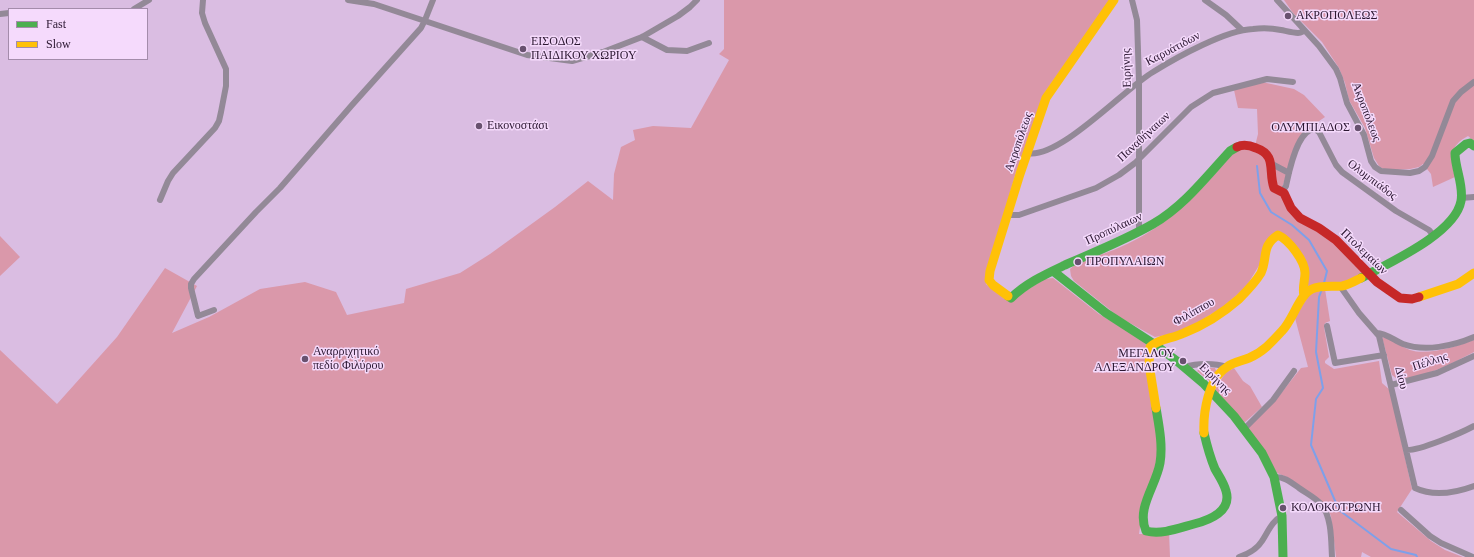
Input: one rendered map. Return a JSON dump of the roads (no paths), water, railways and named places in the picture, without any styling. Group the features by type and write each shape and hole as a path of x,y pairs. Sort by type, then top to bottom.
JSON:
{"street":[{"path":"136,8 149,0"},
{"path":"160,200 173,173 217,125 220,117 226,86 226,69 204,23 202,13 203,0"},
{"path":"348,0 374,4 527,54 572,62 603,52 642,36 678,16 690,7 696,0"},
{"path":"214,310 198,316 191,288 191,284 194,279 280,188 420,28 433,0"},
{"name":"Ακροπόλεως","path":"1011,298 989,279 1018,178 1048,96 1114,0"},
{"name":"Ειρήνης","path":"1133,0 1137,20 1139,81 1140,232"},
{"path":"1205,0 1226,15 1242,30"},
{"name":"Ακροπόλεως","path":"1277,0 1324,52 1338,73 1347,103 1363,132 1371,159 1375,167 1380,171 1386,173 1413,172 1421,170 1426,166 1453,101 1461,92 1474,82"},
{"name":"Καρυάτιδων","path":"1028,153 1034,154 1042,152 1058,144 1091,121 1139,81 1175,59 1213,41 1242,30 1269,29 1298,33 1304,31"},
{"path":"642,36 667,50 687,51 709,43"},
{"name":"Παναθήναιων","path":"1008,215 1017,215 1096,188 1129,168 1140,159 1191,107 1210,94 1220,90 1267,79 1293,82"},
{"name":"Ολυμπιάδος","path":"1282,192 1302,137 1309,130 1317,130 1336,165 1342,172 1396,211 1428,229 1434,236"},
{"path":"1154,344 1150,347 1149,354 1152,388 1161,437 1161,458 1157,474 1146,500 1143,521 1145,529 1149,532 1192,525 1213,517 1226,504 1226,490 1211,459 1202,426 1204,410 1210,390 1216,378 1226,367 1253,356 1269,345 1289,323 1304,296 1309,291 1316,287 1340,286 1350,283 1422,245 1434,236 1456,215 1460,207 1460,183 1455,158 1456,152 1466,144 1470,143 1474,146"},
{"name":"Προπύλαιων","path":"1011,298 1024,287 1053,271 1140,232 1158,221 1174,210 1216,168 1230,151 1237,146 1242,145 1263,150 1272,164"},
{"path":"1272,164 1289,173"},
{"name":"Πτολεμαίων","path":"1272,164 1272,184 1276,190 1285,195 1292,209 1300,218 1319,228 1336,240 1393,294 1408,299 1420,298 1458,284 1474,273"},
{"path":"1461,198 1474,197"},
{"name":"Φιλίππου","path":"1154,344 1190,331 1219,313 1244,294 1261,271 1269,242 1278,235 1284,239 1304,266 1304,296"},
{"name":"Ειρήνης","path":"1053,271 1112,317 1154,344 1185,368 1210,390 1244,428 1265,458 1274,477 1282,516 1282,557"},
{"name":"Δίου","path":"1340,286 1359,313 1377,333 1384,355 1415,488 1438,493 1460,491 1474,486"},
{"path":"1327,326 1335,363 1384,355"},
{"path":"1377,333 1384,334 1406,345 1419,348 1449,345 1463,342 1474,337"},
{"name":"Πέλλης","path":"1391,385 1437,373 1474,356"},
{"path":"1185,368 1198,364 1226,367"},
{"path":"1244,428 1273,400 1294,371"},
{"path":"1406,450 1411,450 1430,444 1474,426"},
{"path":"1274,477 1286,479 1316,500 1322,506 1327,514 1330,527 1332,557"},
{"path":"1401,510 1440,543 1473,557"},
{"path":"1239,557 1257,547 1272,524 1282,516"}],"waterway":[{"path":"1257,166 1260,193 1271,212 1292,225 1309,240 1327,271 1324,283"},
{"path":"1322,289 1319,297 1316,352 1323,388 1316,399 1311,445 1339,510 1391,549 1416,555 1417,557"}],"place":[{"name":"ΑΚΡΟΠΟΛΕΩΣ","path":"1288,16"},
{"name":"ΕΙΣΟΔΟΣ ΠΑΙΔΙΚΟΥ ΧΩΡΙΟΥ","path":"523,49"},
{"name":"Εικονοστάσι","path":"479,126"},
{"name":"ΟΛΥΜΠΙΑΔΟΣ","path":"1358,128"},
{"name":"ΠΡΟΠΥΛΑΙΩΝ","path":"1078,262"},
{"name":"Αναρριχητικό πεδίο Φιλύρου","path":"305,359"},
{"name":"ΜΕΓΑΛΟΥ ΑΛΕΞΑΝΔΡΟΥ","path":"1183,361"},
{"name":"ΚΟΛΟΚΟΤΡΩΝΗ","path":"1283,508"}]}
